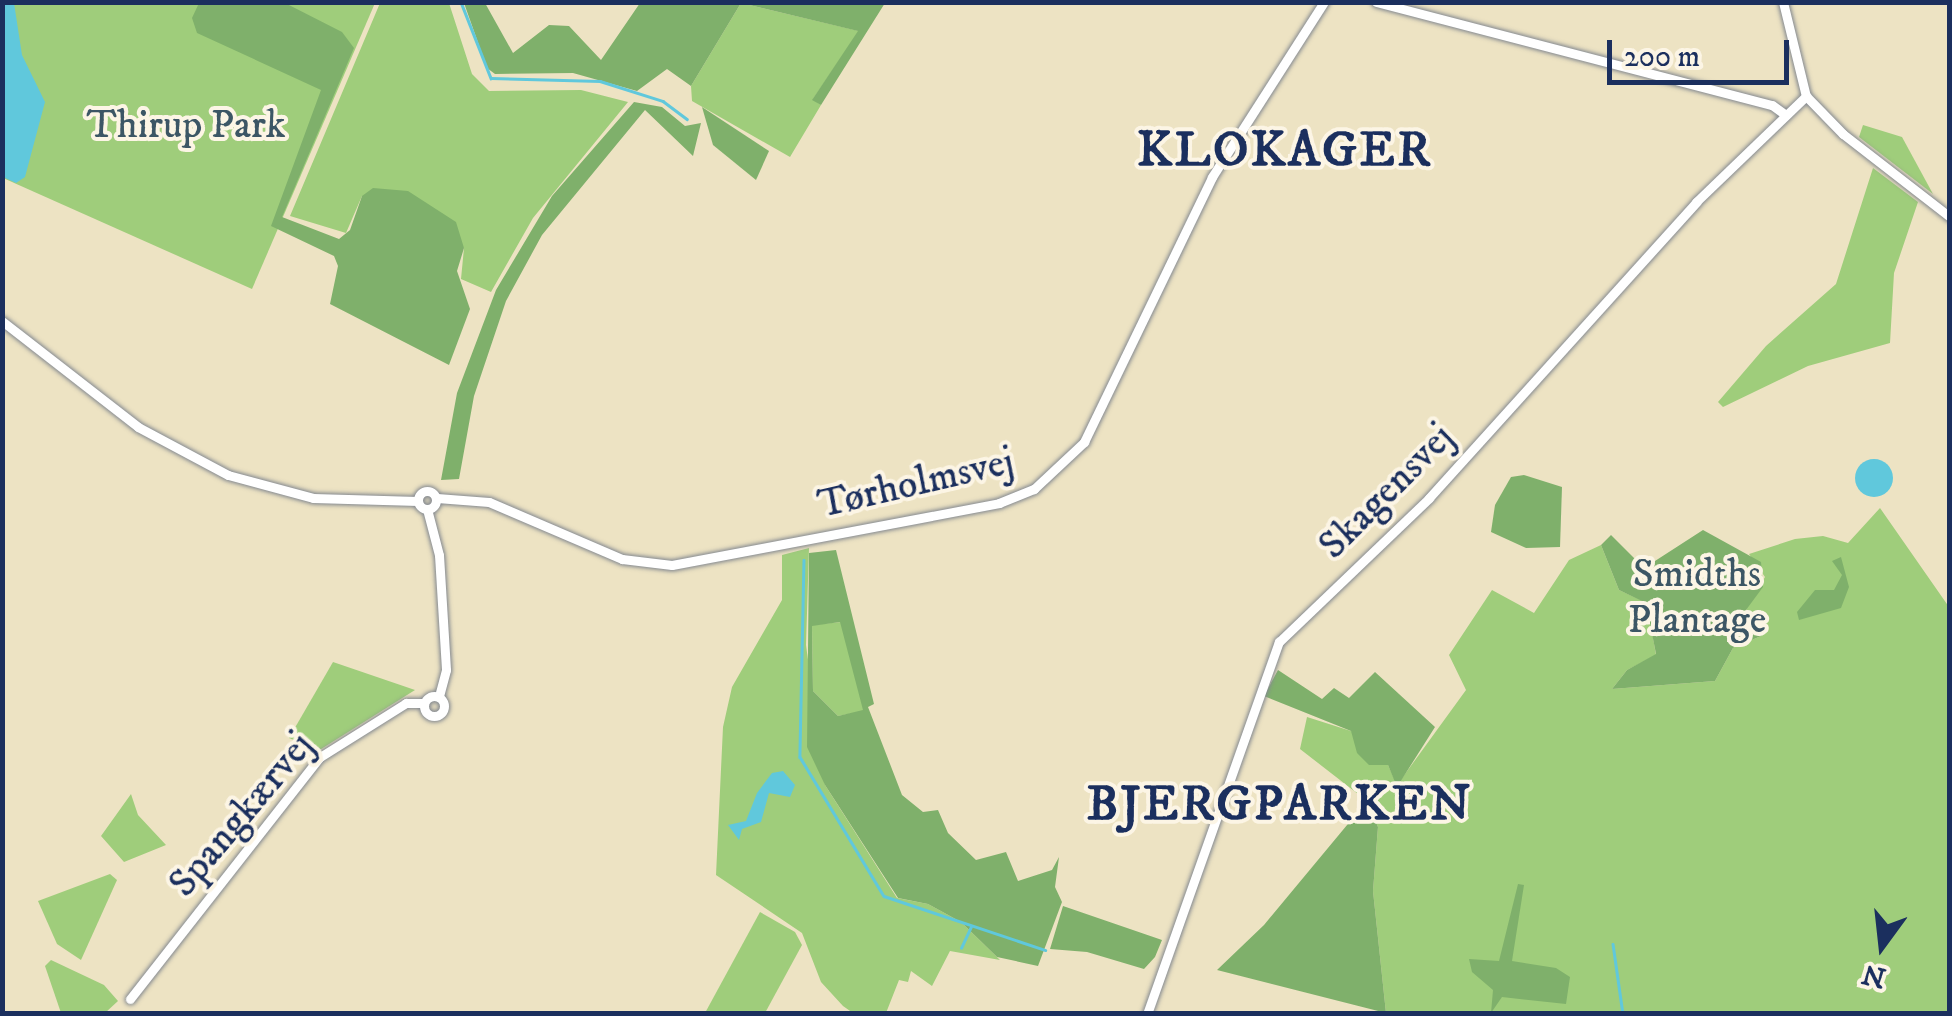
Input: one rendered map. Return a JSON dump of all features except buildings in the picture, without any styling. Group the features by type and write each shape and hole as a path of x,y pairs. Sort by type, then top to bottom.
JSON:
{"street":[{"name":"Tørholmsvej","path":"418,501 427,490 436,498 489,502 604,552 672,564 999,503 1034,489 1084,442 1212,177 1324,2"},
{"path":"1376,2 1772,104 1786,115"},
{"path":"1783,2 1806,96 1843,134 1950,217"},
{"name":"Skagensvej","path":"1147,1014 1279,642 1430,498 1662,239 1806,96"},
{"path":"2,321 138,428 228,476 313,498 418,501 428,509 439,555 446,670 439,696 445,707 440,714 428,714 424,703 439,696"},
{"path":"428,509 436,498"},
{"name":"Spangkærvej","path":"130,1000 320,757 406,703 424,703"}],"green space":[{"path":"885,2 821,105 812,100 858,31 741,3"},
{"name":"Thirup Park","path":"3,3 375,3 252,289 3,178"},
{"path":"199,3 285,3 342,32 354,48 282,217 339,239 350,230 362,196 373,188 408,191 456,222 464,248 457,271 470,309 449,365 330,304 338,266 334,256 271,226 321,90 197,33 192,18"},
{"path":"380,3 449,3 472,74 489,91 581,90 628,102 533,218 491,292 461,279 464,248 362,196 346,233 290,216"},
{"path":"464,3 485,3 513,53 549,25 569,26 601,60 640,3 741,3 691,86 667,69 637,91 573,73 495,74 487,68"},
{"path":"741,3 859,31 813,99 821,105 790,157 692,101 691,86"},
{"path":"634,102 662,107 685,126 701,123 693,156 645,110 542,235 506,301 474,396 459,479 441,480 457,393 496,290 552,196"},
{"path":"702,107 769,151 756,180 713,145"},
{"path":"1863,125 1902,137 1933,194 1859,137"},
{"path":"1873,168 1918,202 1894,273 1890,343 1808,366 1723,407 1718,402 1766,346 1836,284"},
{"path":"1524,475 1562,487 1560,547 1526,548 1491,532 1495,505 1511,477"},
{"path":"1880,508 1949,607 1949,1013 1386,1013 1373,891 1378,827 1367,801 1300,749 1307,717 1351,731 1388,765 1397,785 1466,690 1449,655 1492,590 1534,613 1569,560 1601,545 1619,590 1647,603 1656,655 1627,670 1612,689 1715,681 1733,648 1761,636 1746,609 1765,577 1749,554 1795,539 1823,536 1848,543"},
{"name":"Smidths Plantage","path":"1703,530 1761,562 1763,587 1746,610 1761,636 1733,648 1715,681 1612,689 1627,670 1656,654 1646,603 1619,590 1601,545 1611,535 1638,562 1655,561"},
{"path":"809,548 806,645 825,785 897,898 928,904 961,922 1000,960 950,951 932,986 911,971 908,982 899,980 886,1013 853,1013 843,1006 821,982 802,933 716,875 723,727 732,687 782,600 782,555"},
{"path":"836,550 874,704 868,707 902,795 923,812 938,810 948,833 976,860 1006,852 1018,881 1052,870 1059,857 1055,887 1062,902 1038,966 997,957 961,922 928,904 898,898 825,785 807,747 809,553","holes":["840,622 863,710 838,716 813,691 812,626"]},
{"name":"Smidths Plantage","path":"1841,557 1849,587 1841,608 1799,620 1797,612 1815,590 1834,590 1842,575 1832,561"},
{"path":"841,622 864,711 838,716 813,691 812,625"},
{"path":"333,662 415,690 318,751 289,738"},
{"path":"1278,670 1322,699 1334,688 1349,698 1375,672 1435,727 1397,787 1388,765 1369,765 1357,753 1351,731 1264,696"},
{"path":"131,794 138,815 166,845 124,862 101,836"},
{"path":"1367,801 1378,827 1373,891 1386,1013 1217,970 1264,925"},
{"path":"110,874 117,880 81,960 57,944 38,901"},
{"path":"1518,884 1524,885 1512,961 1556,968 1570,977 1566,1004 1502,997 1491,1013 1493,990 1472,972 1469,959 1499,961"},
{"path":"1063,906 1162,940 1155,957 1144,969 1087,952 1050,949"},
{"path":"760,912 795,932 802,945 765,1013 705,1013"},
{"path":"51,960 104,985 118,1001 105,1013 61,1013 45,966"}],"water":[{"path":"3,2 14,3 22,55 45,102 25,177 16,183 3,177"},
{"path":"1874,459 1887,465 1893,478 1887,491 1874,497 1861,491 1855,478 1861,465"},
{"path":"783,771 795,785 790,797 769,793 761,822 742,829 739,840 728,825 746,821 757,793 772,773"}],"waterway":[{"path":"461,2 491,78 600,81 663,101 687,119"},
{"path":"804,560 800,757 884,896 1045,950"},
{"path":"961,948 971,927"},
{"path":"1613,944 1623,1014"}],"district":[{"name":"KLOKAGER","path":"1285,151"},
{"name":"BJERGPARKEN","path":"1280,805"}]}
